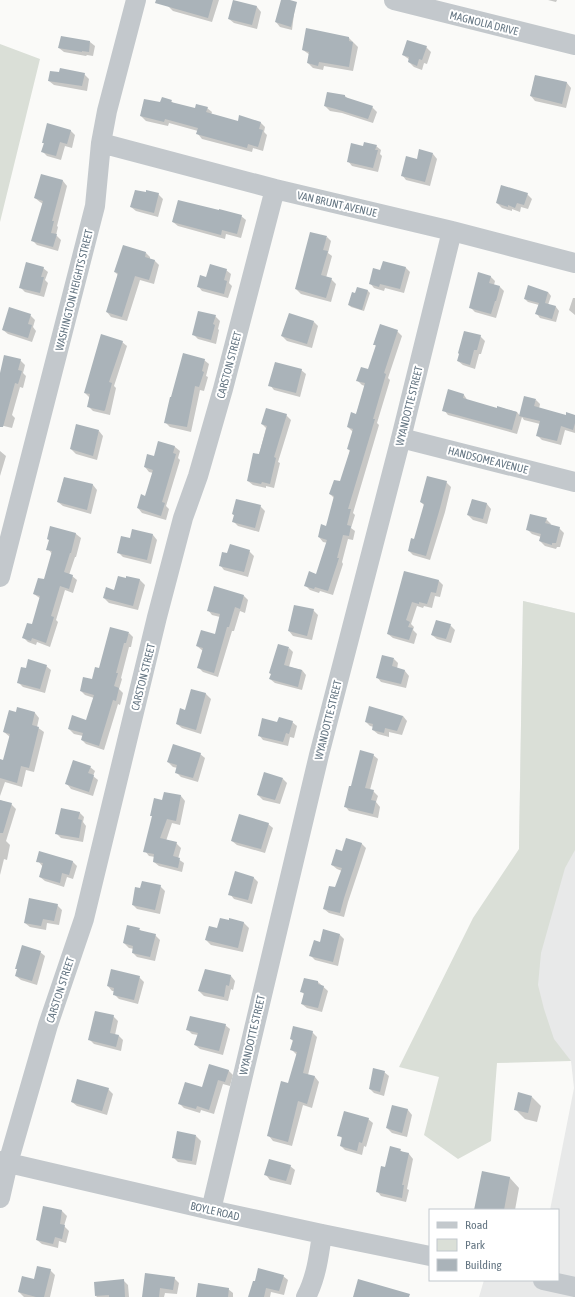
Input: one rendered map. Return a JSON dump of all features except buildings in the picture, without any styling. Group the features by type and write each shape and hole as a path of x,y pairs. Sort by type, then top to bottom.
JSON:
{"street":[{"name":"WASHINGTON HEIGHTS STREET","path":"0,578 95,206 101,143 107,111 136,0"},
{"name":"MAGNOLIA DRIVE","path":"394,0 575,45"},
{"name":"VAN BRUNT AVENUE","path":"101,143 275,189 575,263"},
{"name":"CARSTON STREET","path":"0,1198 4,1162 84,919 157,617 183,518 198,476 223,389 275,189"},
{"name":"WYANDOTTE STREET","path":"211,1210 319,755 401,438 452,232"},
{"name":"HANDSOME AVENUE","path":"401,438 575,482"},
{"name":"BOYLE ROAD","path":"4,1162 211,1210 429,1256"},
{"path":"306,1297 316,1268 322,1234"},
{"path":"548,1281 575,1287"}],"shaded area":[{"path":"523,601 575,613 575,1297 479,1297 484,1281 559,1281 559,1209 550,1209 574,1088 571,1061 483,1041 519,849"}],"green space":[{"path":"0,44 40,59 0,222"},
{"path":"523,601 575,613 575,850 565,868 541,953 538,985 554,1039 571,1061 497,1063 491,1141 458,1159 424,1135 439,1077 399,1067 473,918 519,849"}]}
